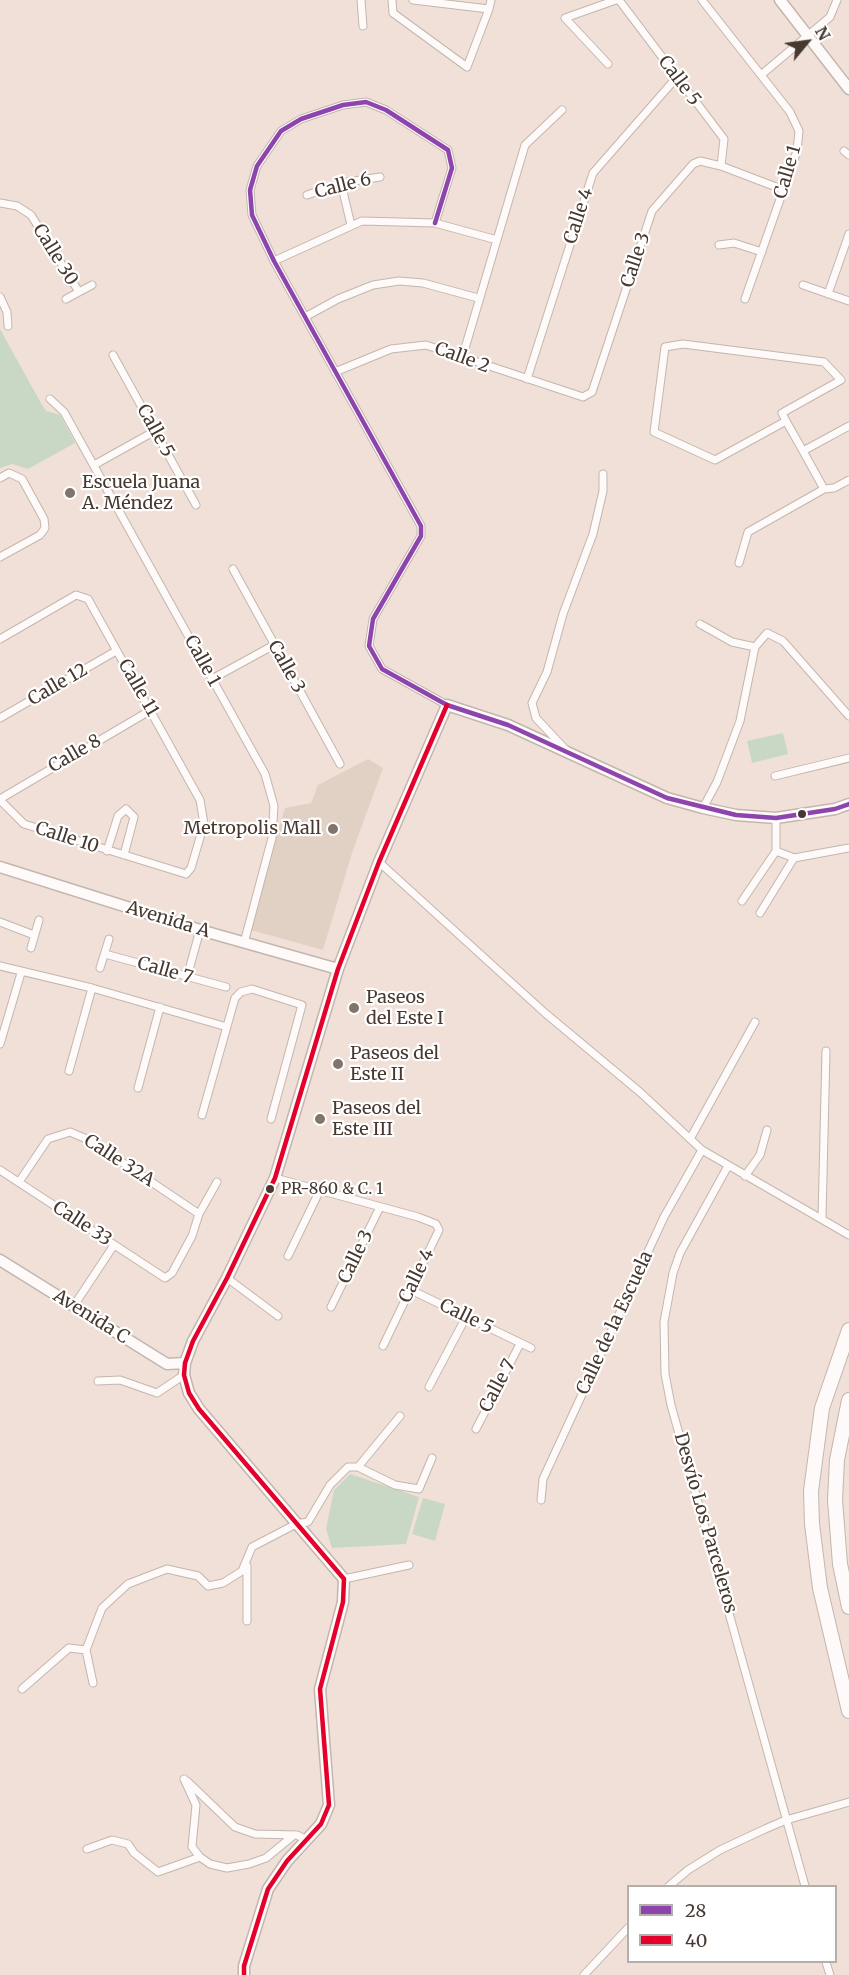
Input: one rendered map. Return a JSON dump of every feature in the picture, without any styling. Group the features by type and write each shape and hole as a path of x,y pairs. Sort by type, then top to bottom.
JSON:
{"highway":[{"path":"849,1330 822,1408 811,1491 812,1524 820,1588 849,1711"},
{"path":"849,1400 837,1460 836,1481 836,1526 840,1564 849,1607"}],"street":[{"path":"361,0 363,26"},
{"path":"392,0 393,13 467,67 491,0"},
{"path":"413,0 489,9"},
{"path":"608,64 565,18 618,0"},
{"name":"Calle 5","path":"618,0 724,138 720,166"},
{"name":"Calle 1","path":"702,0 790,112 799,130 797,151 745,300"},
{"path":"780,0 849,89"},
{"path":"761,75 830,17 837,0"},
{"name":"Calle 4","path":"527,380 593,173 677,77"},
{"path":"435,223 452,168 447,150 386,110 366,102 343,105 301,119 281,131 257,166 250,190 252,215 274,261 421,526 421,536 373,619 369,646 382,669 447,705 508,725 667,798 736,815 776,818 835,809 849,804"},
{"path":"463,355 525,145 562,110"},
{"name":"Calle 3","path":"589,394 592,392 652,211 693,165 700,161 720,166"},
{"path":"720,166 784,190"},
{"name":"Calle 6","path":"307,195 341,183 380,177"},
{"path":"341,183 351,225"},
{"name":"Calle 30","path":"0,203 17,206 31,215 79,292"},
{"path":"274,261 351,225 375,220 435,223 497,240"},
{"path":"828,294 849,234"},
{"path":"719,245 734,243 762,252"},
{"path":"304,317 338,299 373,285 399,281 423,283 478,298"},
{"path":"66,299 92,285"},
{"path":"803,285 849,301"},
{"path":"0,297 7,312 8,326"},
{"path":"786,421 715,460 654,432 665,347 683,344 824,362 841,381 782,413 824,489"},
{"name":"Calle 2","path":"335,372 391,349 426,345 463,355 487,367 527,380 583,396 589,394"},
{"name":"Calle 5","path":"113,356 196,506"},
{"name":"Calle 1","path":"50,399 64,412 265,774 274,806 273,838 244,943"},
{"path":"803,451 849,426"},
{"path":"94,465 155,431"},
{"path":"0,478 9,472 21,479 44,519 45,528 40,534 0,557"},
{"path":"567,752 536,718 532,703 547,672 563,614 592,534 603,491 603,474"},
{"path":"739,563 748,532 824,489 834,488 849,480"},
{"name":"Calle 3","path":"233,569 340,764"},
{"name":"Calle 11","path":"0,639 76,595 88,599 200,800 204,824 188,871"},
{"path":"700,624 732,642 756,647"},
{"path":"703,808 717,782 740,721 756,647 767,633 783,641 849,716"},
{"path":"212,679 274,645"},
{"name":"Calle 12","path":"0,718 116,651"},
{"path":"244,1975 244,1966 268,1889 287,1861 321,1824 329,1805 320,1689 343,1602 344,1579 199,1409 189,1393 184,1375 185,1363 193,1341 227,1278 275,1178 338,969 379,862 447,705"},
{"name":"Calle 8","path":"0,800 151,710"},
{"path":"775,776 849,758"},
{"name":"Calle 10","path":"0,800 24,824 186,874 188,871"},
{"name":"Calle 10","path":"107,850 120,812 126,809 134,817 124,855"},
{"path":"742,901 776,851 776,818"},
{"path":"776,851 794,858 849,848"},
{"path":"760,913 794,858"},
{"path":"379,862 545,1013 641,1093 702,1150 849,1235"},
{"name":"Avenida A","path":"0,867 200,930 338,969"},
{"path":"31,948 39,920"},
{"path":"0,922 34,935"},
{"path":"187,977 200,930"},
{"path":"100,968 109,939"},
{"name":"Calle 7","path":"105,954 226,987"},
{"path":"0,966 21,973 92,988 227,1027"},
{"path":"0,1044 21,973"},
{"path":"69,1071 92,988"},
{"path":"202,1115 235,998 241,992 252,989 302,1005 271,1119"},
{"path":"138,1088 160,1007"},
{"path":"690,1138 755,1022"},
{"path":"822,1218 826,1051"},
{"path":"745,1176 760,1155 767,1130"},
{"name":"Calle 32A","path":"19,1182 48,1140 70,1132 89,1140 199,1214"},
{"name":"Calle de la Escuela","path":"541,1500 543,1479 548,1468 664,1217 702,1150"},
{"name":"Desvío Los Parceleros","path":"728,1166 680,1253 673,1273 664,1322 665,1374 671,1406 804,1885"},
{"name":"Calle 33","path":"0,1170 165,1278 172,1273 192,1236 199,1214"},
{"path":"275,1178 380,1207"},
{"path":"199,1214 217,1182"},
{"path":"288,1256 320,1190"},
{"name":"Calle 4","path":"380,1207 417,1216 436,1224 439,1230 383,1346"},
{"name":"Calle 3","path":"331,1307 380,1207"},
{"path":"73,1307 114,1245"},
{"name":"Avenida C","path":"0,1260 167,1364 185,1363"},
{"path":"227,1278 278,1316"},
{"name":"Calle 5","path":"411,1290 531,1348"},
{"path":"429,1387 466,1317"},
{"name":"Calle 7","path":"476,1429 520,1344"},
{"path":"98,1381 120,1380 157,1393 184,1375"},
{"path":"358,1467 400,1416"},
{"path":"93,1683 86,1650 102,1608 128,1584 166,1569 198,1576 208,1586 223,1583 242,1571 252,1547 296,1524 308,1522 330,1485 348,1467 358,1467 395,1485 419,1489 421,1479 432,1458"},
{"path":"247,1621 248,1557"},
{"path":"840,1564 849,1590"},
{"path":"344,1579 409,1565"},
{"path":"22,1689 69,1648 86,1650"},
{"path":"294,1835 266,1858 249,1864 226,1868 210,1864 192,1847 196,1805 184,1779 236,1827 255,1834 294,1835 307,1840"},
{"path":"671,1885 688,1870 720,1850 786,1820 849,1802"},
{"path":"87,1849 112,1840 128,1844 134,1853 158,1872 200,1857"},
{"path":"584,1975 627,1929"}],"shaded area":[{"path":"368,759 383,768 352,853 323,950 247,929 285,808 311,803 318,785"}],"green space":[{"path":"0,329 42,405 46,411 60,415 75,443 28,469 12,464 0,468"},
{"path":"783,733 788,754 752,763 747,741"},
{"path":"350,1474 419,1497 406,1544 332,1548 326,1529 334,1490"},
{"path":"423,1498 445,1504 435,1541 412,1534"}],"transit line":[{"name":"28","path":"435,223 452,168 448,150 386,110 366,102 343,105 301,119 281,131 257,166 250,190 252,215 274,261 421,526 421,536 373,619 369,646 382,669 447,705 508,725 667,798 736,815 776,818 835,809 849,804"},
{"name":"40","path":"244,1975 244,1966 268,1889 287,1861 321,1824 329,1805 320,1689 343,1602 344,1579 199,1409 189,1393 184,1375 185,1363 193,1341 227,1278 275,1178 338,969 379,862 447,705"}],"place":[{"name":"Escuela Juana A. Méndez","path":"70,493"},
{"name":"Metropolis Mall","path":"333,829"},
{"name":"Paseos del Este I","path":"354,1008"},
{"name":"Paseos del Este II","path":"338,1064"},
{"name":"Paseos del Este III","path":"320,1119"},
{"name":"PR-860 & C. 1","path":"270,1189"}]}
